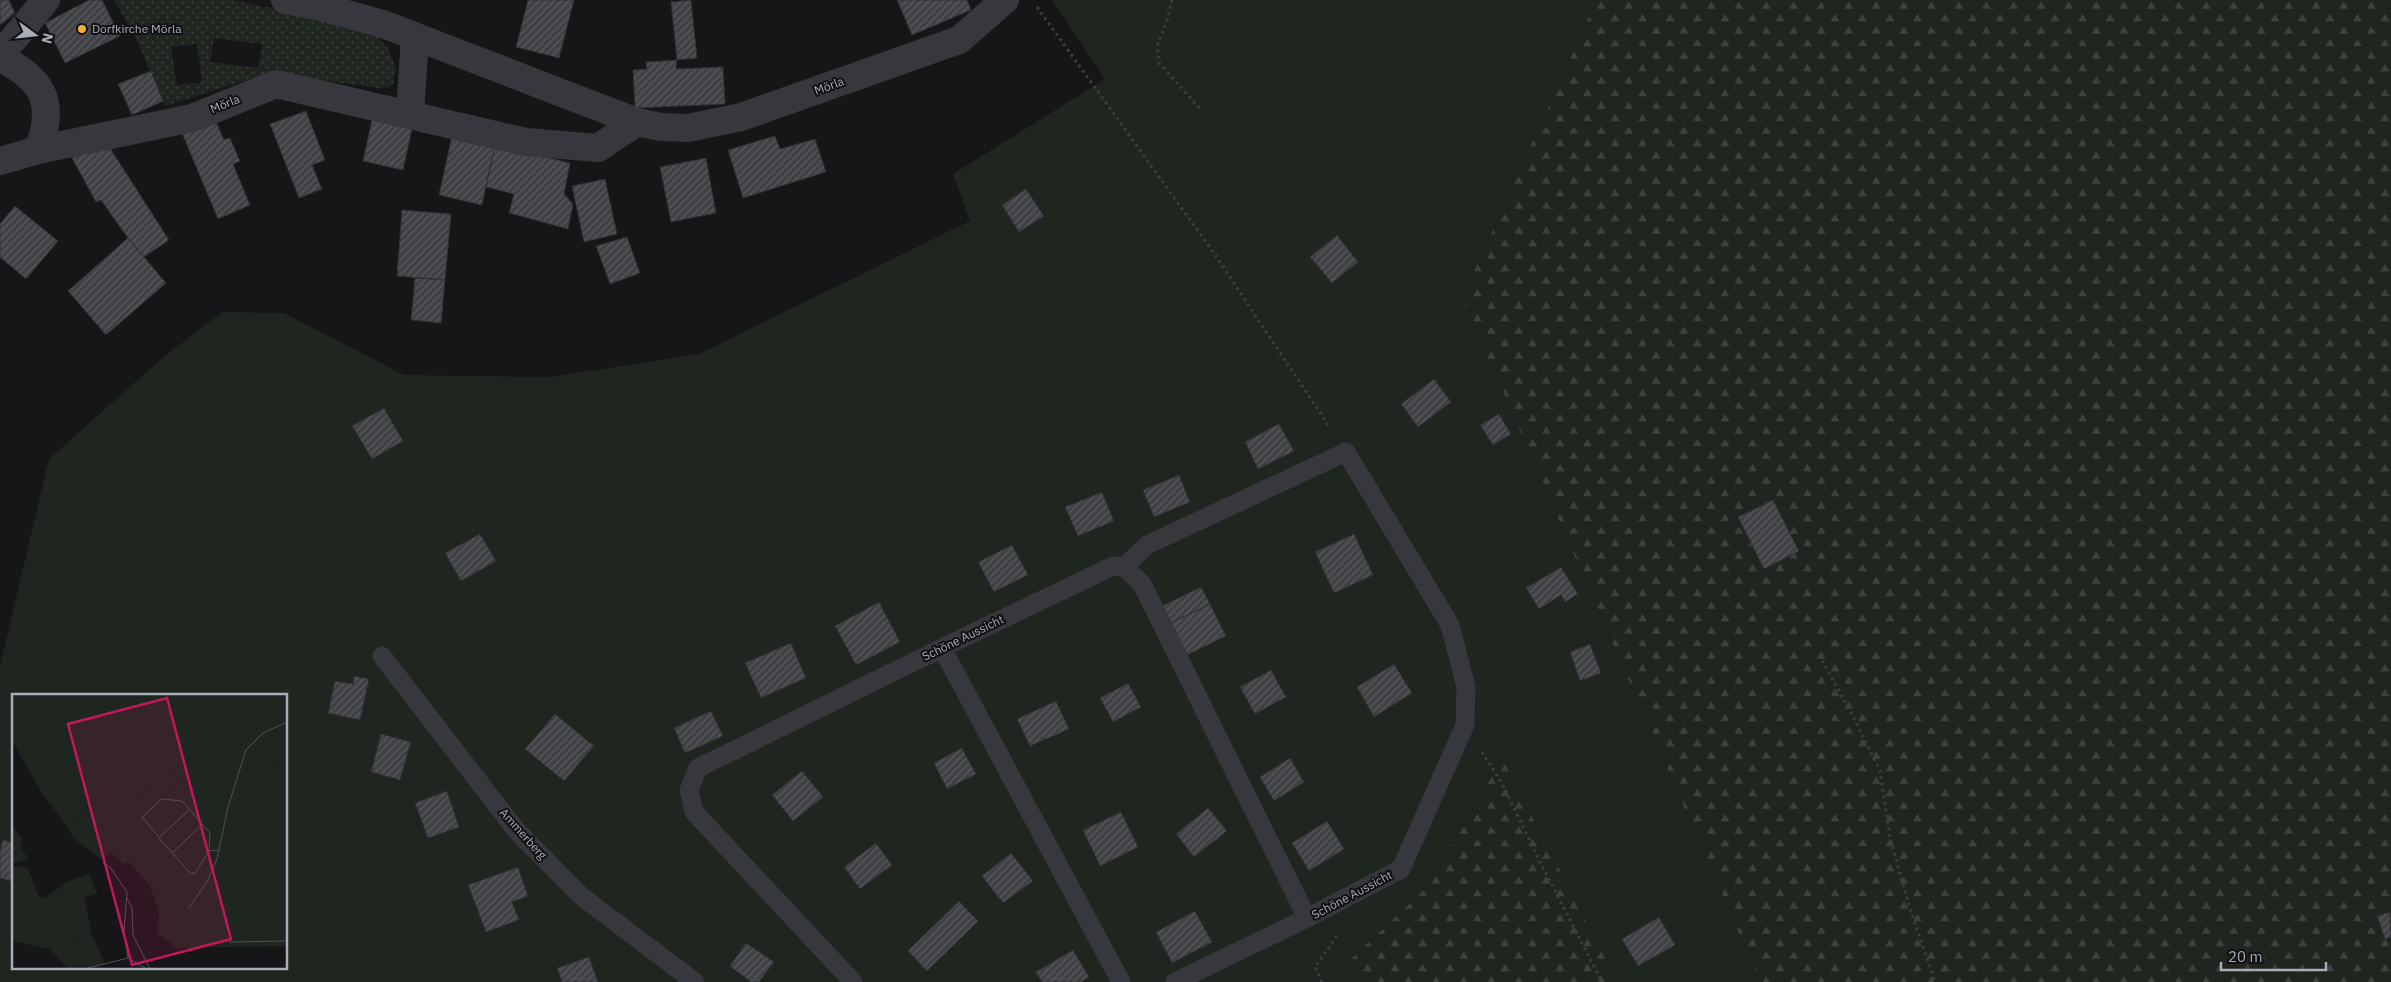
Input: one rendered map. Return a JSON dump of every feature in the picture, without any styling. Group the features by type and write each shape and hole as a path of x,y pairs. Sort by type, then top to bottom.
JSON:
{"street":[{"path":"38,150 45,133 47,115 44,97 36,81 18,66 0,56 46,0"},
{"name":"Mörla","path":"285,0 322,7 374,21 637,122 661,127 688,128 741,117 959,40 1005,0"},
{"path":"410,114 415,37"},
{"name":"Mörla","path":"0,161 38,150 192,118 276,84 526,142 598,148 637,122"}],"lane":[{"path":"1124,567 1147,546 1346,452 1450,625 1466,687 1465,725"},
{"name":"Schöne Aussicht","path":"854,982 694,812 689,790 698,768 1112,566 1124,567 1142,584 1307,918"},
{"path":"942,648 1121,982"},
{"name":"Ammerberg","path":"382,656 516,830 581,896 695,982"},
{"name":"Schöne Aussicht","path":"1175,982 1307,918 1402,869 1465,725"}],"path":[{"path":"1032,0 1216,256 1346,452"},
{"path":"1172,0 1167,21 1157,46 1159,63 1201,110"},
{"path":"1819,655 1853,716 1880,771 1890,838 1910,909 1935,982"},
{"path":"1465,725 1502,782 1540,862 1602,982"}],"green space":[{"path":"114,0 232,0 316,17 374,33 388,48 396,69 393,84 389,87 379,88 280,75 259,76 165,106 136,38","holes":["214,38 262,44 258,68 210,62","197,44 202,82 177,85 171,47"]},
{"path":"1052,0 1596,0 1462,298 1760,982 1618,982 1502,758 1430,884 1348,962 1359,982 0,982 0,666 49,459 161,359 223,312 284,313 404,375 551,377 699,354 970,221 953,174 1105,79"},
{"path":"1596,0 2391,0 2391,982 1760,982 1462,298"},
{"path":"1502,758 1618,982 1359,982 1347,962 1430,884"}],"building":[{"path":"0,0 9,0 15,13 0,25"},
{"name":"Dorfkirche Mörla","path":"89,0 102,0 120,36 65,63 45,23"},
{"path":"528,0 574,0 559,58 516,47"},
{"path":"691,0 697,58 677,60 671,2"},
{"path":"897,0 967,0 971,10 912,35"},
{"path":"677,60 676,69 723,67 725,104 635,108 633,70 647,69 646,62"},
{"path":"151,71 163,101 132,115 118,84"},
{"path":"306,111 325,160 312,165 322,189 299,198 270,124"},
{"path":"215,119 224,140 230,138 240,161 233,164 250,205 218,219 182,133"},
{"path":"372,120 412,129 403,170 363,161"},
{"path":"452,136 495,145 482,205 439,195"},
{"path":"775,136 780,149 815,139 826,172 743,198 728,150"},
{"path":"108,145 169,240 144,257 101,200 96,202 72,158"},
{"path":"495,145 570,163 564,194 573,204 568,229 509,213 514,194 486,187"},
{"path":"706,158 716,213 671,222 660,167"},
{"path":"605,179 617,234 584,242 572,186"},
{"path":"1026,189 1044,216 1019,232 1002,205"},
{"path":"15,206 58,241 26,279 0,257 0,224"},
{"path":"402,210 451,214 445,280 397,276"},
{"path":"1337,235 1358,262 1332,283 1310,257"},
{"path":"627,237 640,273 610,284 596,246"},
{"path":"128,238 166,283 106,335 68,291"},
{"path":"415,278 445,280 441,323 411,320"},
{"path":"1434,379 1451,402 1418,427 1401,404"},
{"path":"384,408 403,441 372,459 352,426"},
{"path":"1499,414 1511,434 1493,445 1480,425"},
{"path":"1279,424 1294,451 1258,469 1245,442"},
{"path":"1179,475 1190,502 1154,517 1143,490"},
{"path":"1102,492 1114,521 1078,536 1065,507"},
{"path":"1773,500 1799,551 1764,569 1738,517"},
{"path":"480,534 496,561 461,581 445,553"},
{"path":"1354,534 1373,575 1334,593 1315,552"},
{"path":"1012,545 1028,575 994,592 978,562"},
{"path":"1561,567 1578,594 1565,602 1561,595 1539,609 1526,588"},
{"path":"1201,587 1210,604 1171,623 1162,606"},
{"path":"879,602 900,642 856,665 835,626"},
{"path":"1210,604 1226,636 1187,655 1171,623"},
{"path":"791,643 806,678 761,698 745,663"},
{"path":"1590,644 1601,673 1580,681 1570,652"},
{"path":"1394,664 1412,693 1374,717 1357,687"},
{"path":"1271,670 1286,697 1255,714 1240,687"},
{"path":"354,676 369,679 360,720 328,713 335,681 353,684"},
{"path":"1128,683 1141,707 1113,722 1100,698"},
{"path":"1056,701 1069,729 1030,746 1017,719"},
{"path":"711,711 723,736 685,753 674,728"},
{"path":"555,714 594,746 564,781 525,749"},
{"path":"381,734 411,742 400,780 371,772"},
{"path":"962,748 976,774 947,789 934,763"},
{"path":"1290,758 1304,782 1274,801 1260,777"},
{"path":"802,771 823,797 793,821 772,795"},
{"path":"447,791 459,827 428,838 415,803"},
{"path":"1208,808 1227,831 1194,857 1176,834"},
{"path":"1121,812 1138,847 1100,866 1083,830"},
{"path":"1327,821 1344,849 1309,871 1292,843"},
{"path":"3,840 12,842 12,881 0,878 0,851"},
{"path":"876,843 892,865 860,889 844,867"},
{"path":"1011,853 1033,881 1003,903 982,876"},
{"path":"518,867 528,896 512,902 519,920 486,932 468,885"},
{"path":"959,901 978,921 927,971 908,951"},
{"path":"1195,911 1212,942 1172,963 1156,932"},
{"path":"2390,912 2391,937 2385,939 2377,916"},
{"path":"1659,917 1675,945 1638,966 1622,939"},
{"path":"746,943 774,962 759,982 751,982 730,966"},
{"path":"1073,950 1089,977 1081,982 1042,982 1036,972"},
{"path":"589,957 598,982 562,982 557,968"}],"place":[{"name":"Dorfkirche Mörla","path":"82,29"}]}
